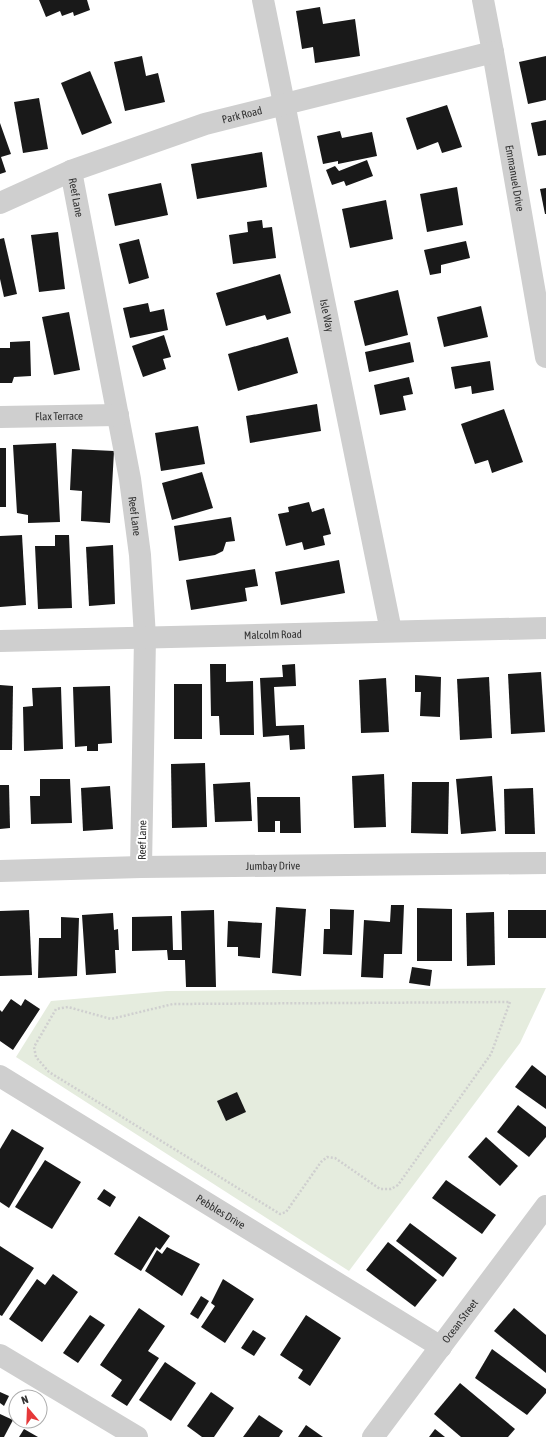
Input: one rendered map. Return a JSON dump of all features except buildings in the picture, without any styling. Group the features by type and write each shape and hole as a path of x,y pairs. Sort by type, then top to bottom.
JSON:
{"street":[{"name":"Isle Way","path":"263,0 391,631"},
{"name":"Emmanuel Drive","path":"483,0 546,358"},
{"name":"Park Road","path":"0,203 71,171 205,124 493,52"},
{"name":"Reef Lane","path":"71,171 130,479 140,555 145,637 141,867"},
{"name":"Flax Terrace","path":"0,417 118,415"},
{"name":"Malcolm Road","path":"0,641 546,628"},
{"name":"Jumbay Drive","path":"0,871 141,867 546,863"},
{"name":"Pebbles Drive","path":"0,1076 441,1347"},
{"name":"Ocean Street","path":"373,1437 546,1206"},
{"path":"0,1355 137,1437"}],"path":[{"path":"510,1002 491,1054 398,1185 392,1189 380,1189 335,1158 328,1157 321,1162 286,1212 280,1214 49,1072 36,1057 34,1047 56,1009 68,1007 112,1019 173,1004 510,1002"}],"shaded area":[{"path":"546,988 520,1043 349,1271 16,1057 51,1001 167,991"}]}
